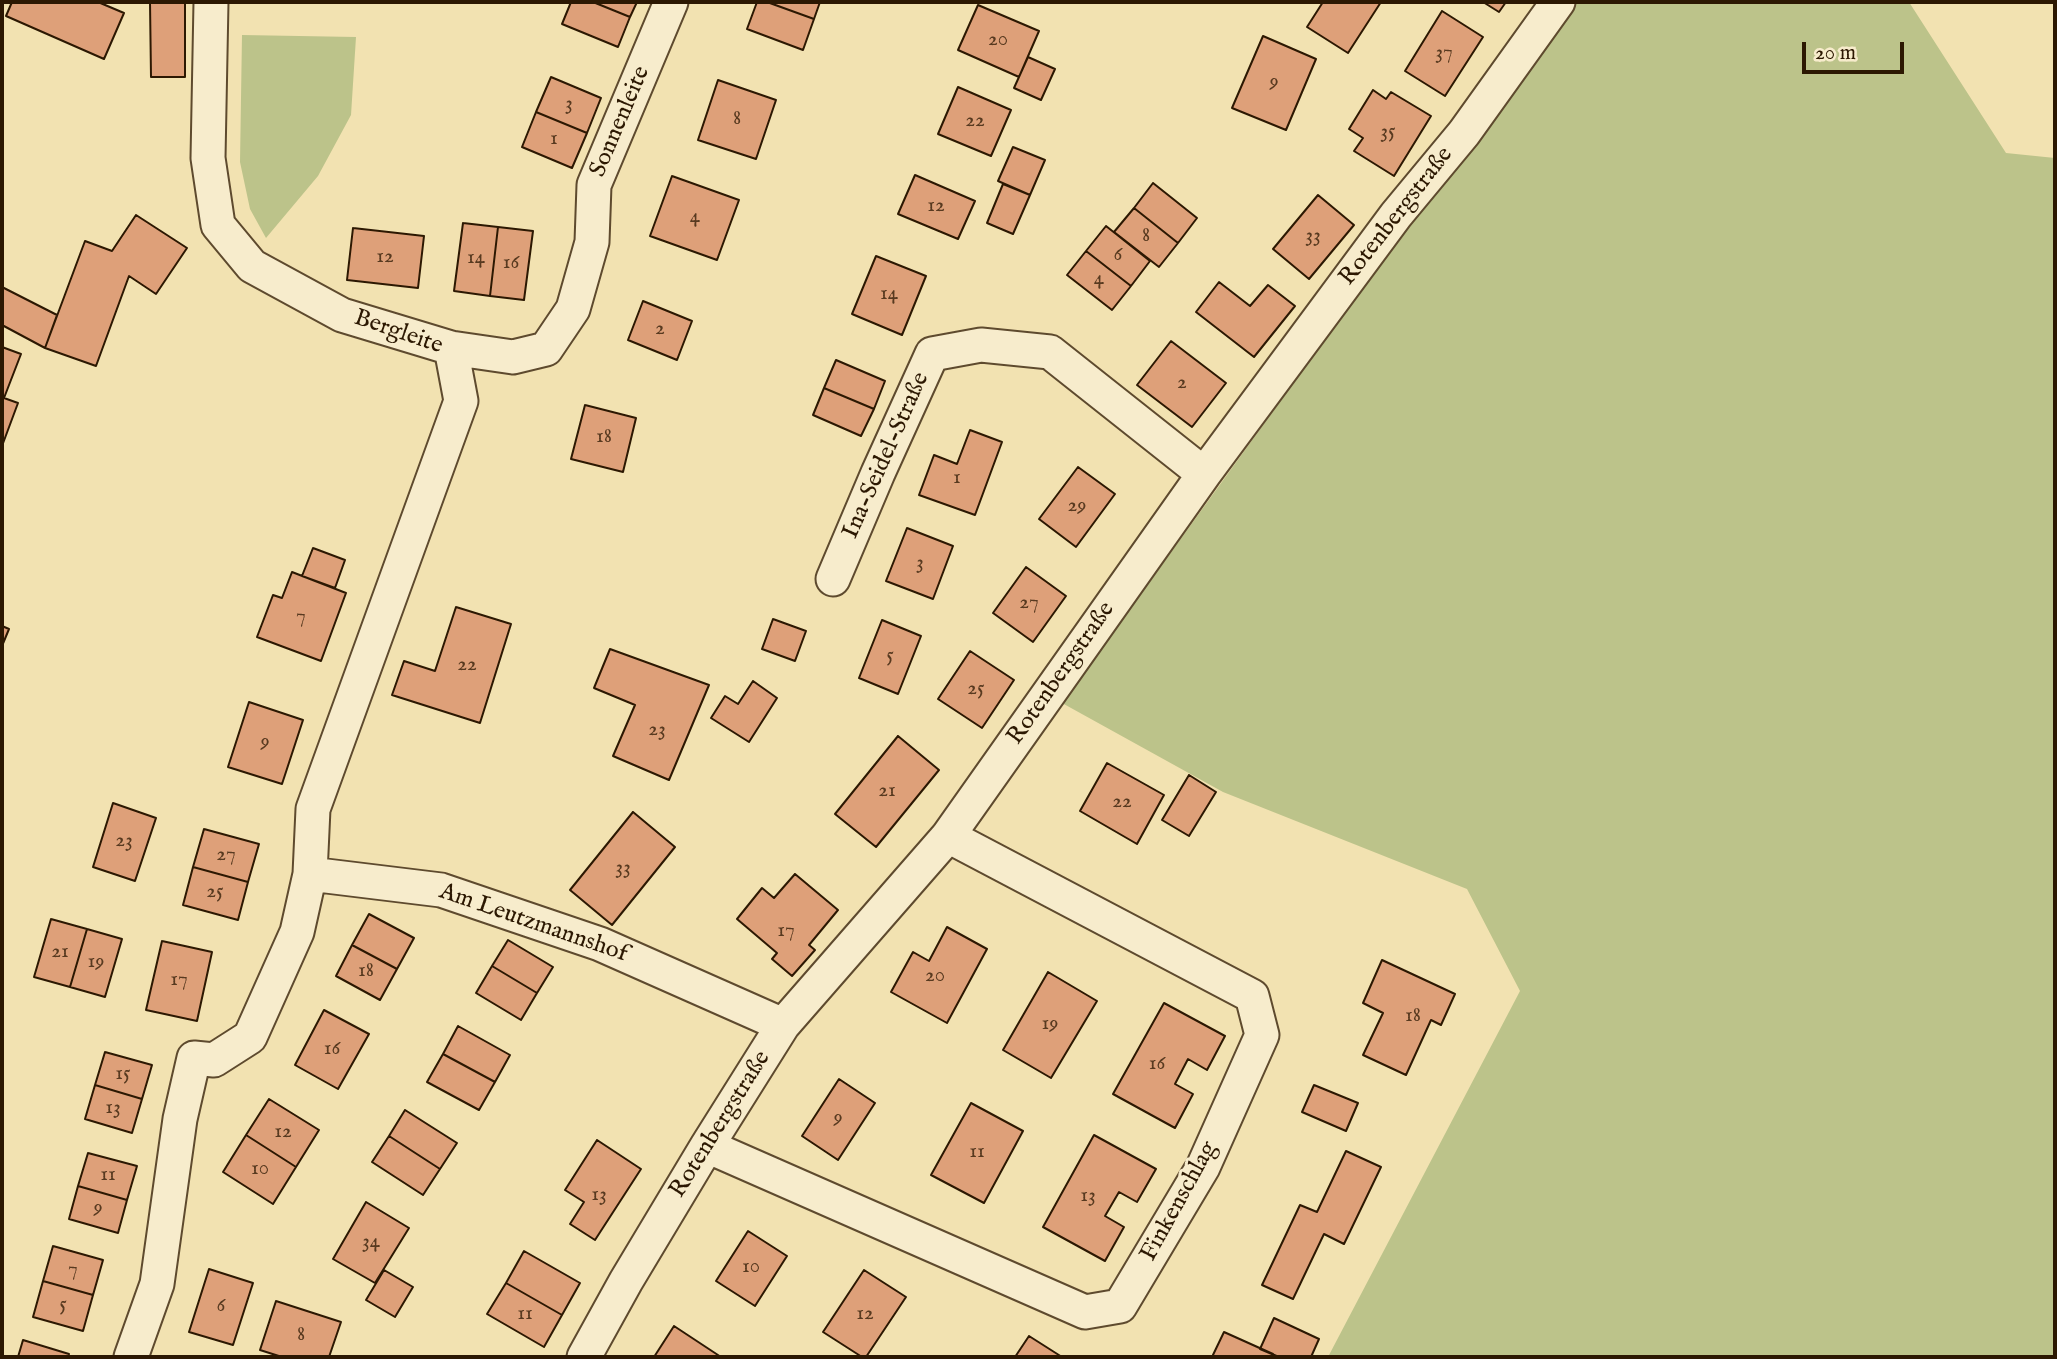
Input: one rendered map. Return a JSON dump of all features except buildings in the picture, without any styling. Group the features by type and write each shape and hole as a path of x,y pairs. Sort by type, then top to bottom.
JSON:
{"street":[{"name":"Bergleite","path":"211,2 208,158 218,225 252,266 342,314 451,348 461,401 313,809 310,874"},
{"name":"Sonnenleite","path":"451,348 513,357 546,349 573,309 592,242 594,185 671,2"},
{"name":"Rotenbergstraße","path":"584,1357 626,1281 783,1025 948,836 1204,474 1396,215 1464,133 1558,2"},
{"name":"Ina-Seidel-Straße","path":"833,579 932,354 981,345 1050,352 1204,474"},
{"name":"Finkenschlag","path":"707,1146 1085,1312 1120,1306 1203,1167 1262,1035 1252,996 948,836"},
{"name":"Am Leutzmannshof","path":"310,874 441,890 600,944 783,1025"},
{"path":"131,1357 157,1284 180,1119 194,1058 214,1060 250,1037 297,932 310,874"}],"green space":[{"path":"1569,2 1909,2 2006,153 2055,158 2055,1357 1328,1357 1520,991 1467,889 1223,792 1062,703"},
{"path":"242,35 356,37 351,115 318,176 266,238 250,209 240,162"}]}
